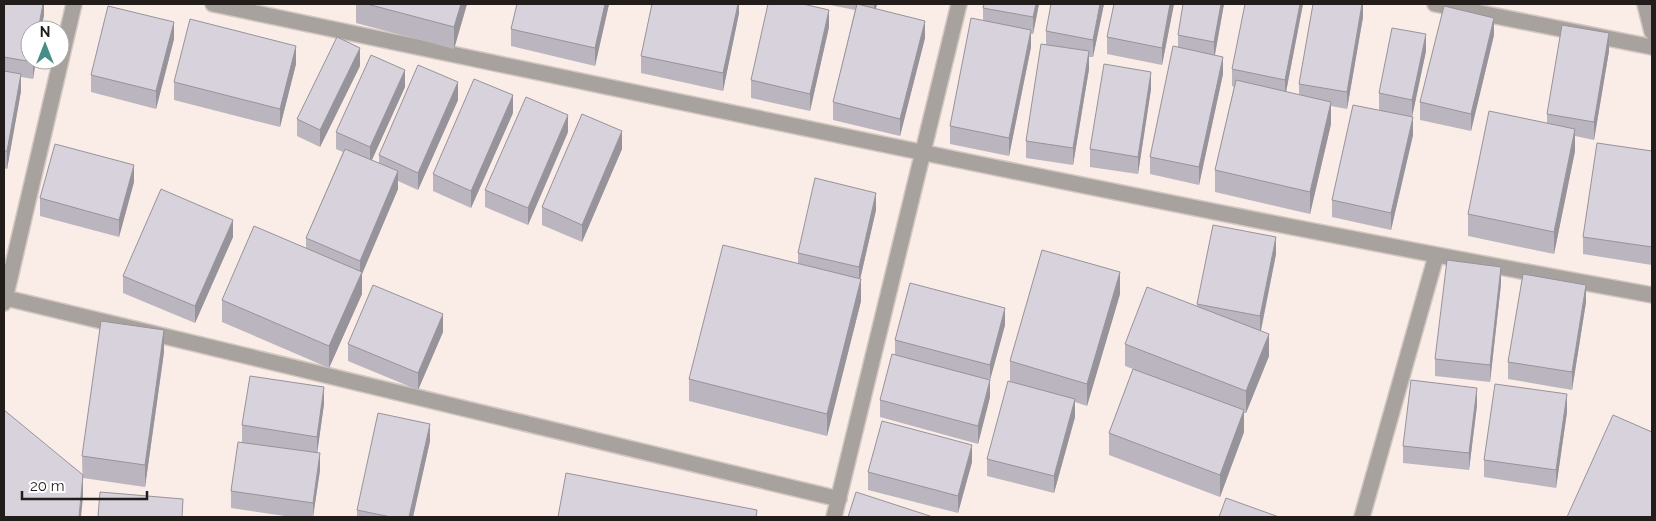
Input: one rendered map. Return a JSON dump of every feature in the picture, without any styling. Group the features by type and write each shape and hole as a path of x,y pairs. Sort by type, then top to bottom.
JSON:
{"street":[{"path":"74,4 5,300 838,500"},
{"path":"213,4 923,153 1436,256 1652,295"},
{"path":"834,517 959,4"},
{"path":"1435,4 1652,47"},
{"path":"1645,4 1652,32"},
{"path":"1362,517 1436,256"}],"building":[{"path":"4,4 43,4 40,20 20,20 20,60 4,57"},
{"path":"367,4 461,4 454,27"},
{"path":"517,4 605,4 595,48 511,29"},
{"path":"652,4 738,4 723,73 641,56"},
{"path":"768,4 803,4 829,10 810,94 751,80"},
{"path":"857,4 925,21 900,119 833,102"},
{"path":"984,4 1036,4 1033,17 983,8"},
{"path":"1051,4 1100,4 1093,40 1046,31"},
{"path":"1114,4 1170,4 1162,48 1107,37"},
{"path":"1183,4 1221,4 1214,42 1178,35"},
{"path":"1245,4 1300,4 1285,80 1232,69"},
{"path":"1313,4 1362,4 1347,92 1299,84"},
{"path":"108,6 174,22 156,91 91,75"},
{"path":"1444,6 1494,18 1471,114 1420,102"},
{"path":"971,18 1031,30 1009,138 950,126"},
{"path":"190,19 296,46 280,109 174,82"},
{"path":"1562,25 1609,33 1594,122 1547,114"},
{"path":"1392,28 1426,34 1412,100 1379,93"},
{"path":"337,37 360,48 320,130 297,119"},
{"path":"1041,44 1089,51 1073,148 1026,141"},
{"path":"1173,46 1223,57 1199,167 1150,157"},
{"path":"371,55 405,70 370,147 336,132"},
{"path":"1104,64 1151,72 1138,157 1090,149"},
{"path":"418,65 458,82 418,173 379,155"},
{"path":"4,71 21,74 7,151 4,151"},
{"path":"474,79 513,95 471,191 433,174"},
{"path":"1236,80 1331,102 1310,192 1215,170"},
{"path":"526,97 568,115 528,208 485,190"},
{"path":"1353,105 1413,117 1391,213 1332,200"},
{"path":"1489,111 1575,129 1554,232 1468,214"},
{"path":"582,114 622,131 582,225 542,207"},
{"path":"1597,143 1652,151 1652,247 1583,237"},
{"path":"55,144 134,165 119,220 40,198"},
{"path":"345,149 398,171 360,261 306,238"},
{"path":"815,178 876,193 859,267 798,253"},
{"path":"161,189 233,220 195,306 123,276"},
{"path":"1213,225 1276,237 1260,316 1197,304"},
{"path":"254,226 362,272 329,346 222,300"},
{"path":"723,245 861,279 827,414 689,379"},
{"path":"1042,250 1120,272 1087,384 1010,361"},
{"path":"1447,260 1501,267 1490,365 1435,359"},
{"path":"1523,274 1586,285 1572,372 1508,362"},
{"path":"910,283 1005,308 990,365 895,340"},
{"path":"373,285 443,314 418,373 348,344"},
{"path":"1147,287 1269,334 1246,391 1125,344"},
{"path":"101,321 164,330 145,465 82,456"},
{"path":"892,354 990,380 978,426 880,400"},
{"path":"1133,369 1244,410 1220,475 1109,433"},
{"path":"250,376 324,387 317,437 242,425"},
{"path":"1411,380 1477,388 1469,453 1403,446"},
{"path":"1008,381 1075,399 1054,476 987,459"},
{"path":"1495,384 1567,394 1556,470 1484,460"},
{"path":"4,410 83,475 79,517 4,517"},
{"path":"378,413 430,424 409,517 391,517 357,510"},
{"path":"1613,415 1652,432 1652,517 1567,517"},
{"path":"882,421 972,445 958,496 868,472"},
{"path":"238,442 320,453 313,503 231,491"},
{"path":"566,473 757,510 756,517 558,517"},
{"path":"100,492 183,499 182,517 98,517"},
{"path":"856,492 933,517 848,517"},
{"path":"1226,498 1279,517 1219,517"}]}
